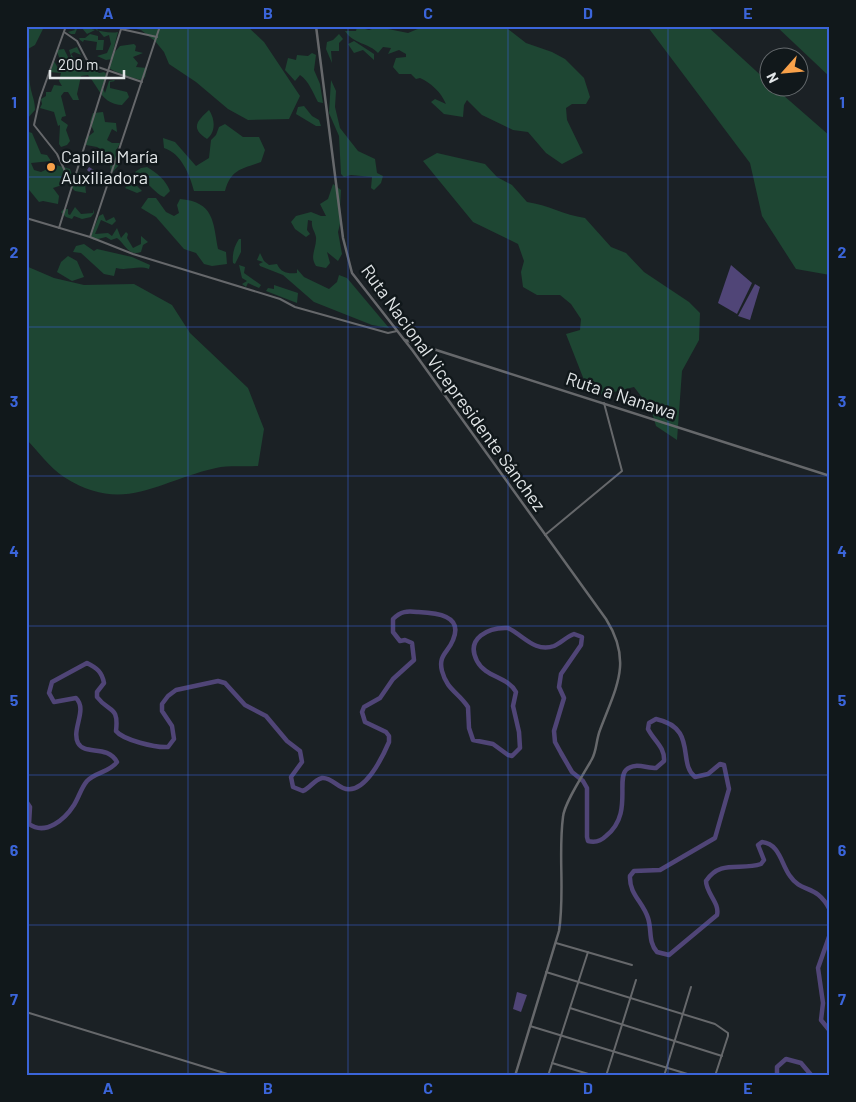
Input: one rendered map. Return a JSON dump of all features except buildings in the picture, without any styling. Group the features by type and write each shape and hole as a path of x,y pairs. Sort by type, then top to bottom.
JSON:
{"street":[{"path":"66,26 40,98 34,125 57,154 72,186"},
{"path":"90,238 160,26"},
{"name":"Ruta Nacional Vicepresidente Sánchez","path":"316,26 349,266 355,279 412,351 606,619 618,642 621,662 619,674 598,736 594,757 578,781 563,814 562,906 555,942"},
{"path":"59,228 122,28 157,37"},
{"path":"64,32 77,41 89,64 142,82"},
{"path":"26,218 133,254 272,297 296,307 388,333 397,331"},
{"name":"Ruta a Nanawa","path":"404,340 830,476"},
{"path":"412,351 413,346 417,344"},
{"path":"545,535 622,471 604,403"},
{"path":"515,1076 555,942 632,966"},
{"path":"548,1076 588,952"},
{"path":"546,972 715,1024 728,1033 715,1076"},
{"path":"606,1076 636,980"},
{"path":"664,1076 690,987"},
{"path":"570,1008 722,1056"},
{"path":"26,1012 234,1076"},
{"path":"530,1026 694,1076"},
{"path":"552,1063 595,1076"}],"green space":[{"path":"26,26 44,27 35,45 28,49 30,85 35,110 27,119"},
{"path":"72,26 84,27 95,30 87,34 81,27 77,29 75,34 71,34 68,32 75,30"},
{"path":"121,26 247,26 264,42 300,96 289,119 248,120 228,109 196,82 169,64 164,52 155,41 141,30"},
{"path":"425,26 504,26 526,43 552,52 565,59 584,78 590,97 586,104 572,104 566,108 567,120 583,153 562,164 546,153 528,132 513,130 482,115 467,100 464,105 463,117 444,114 431,102 435,99 446,104 435,88 420,78 416,79 411,74 399,74 393,67 396,58 406,57 406,54 399,50 388,54 391,48 383,47 378,53 352,39 345,31 356,31 357,27 369,30 378,27 408,33"},
{"path":"647,26 707,26 758,73 758,98 786,98 830,136 830,275 796,269 762,216 750,163"},
{"path":"776,26 830,26 830,77 808,56 808,48 799,48"},
{"path":"98,31 118,32 112,55 120,46 134,44 136,46 135,51 143,53 133,57 138,63 136,67 147,68 145,77 141,80 109,68 112,59 106,60 97,56 107,53 111,44 109,35 104,37"},
{"path":"90,34 98,36 98,40 104,40 103,50 96,50 97,42 84,40 83,42 79,38 85,38"},
{"path":"339,34 343,39 339,43 339,51 331,51 332,63 326,49 327,42 333,40"},
{"path":"354,41 374,54 374,60 363,50 354,53 348,44"},
{"path":"77,47 81,55 74,52 71,54 75,60 84,60 76,71 86,72 94,69 99,73 104,72 108,75 102,86 105,93 109,81 114,80 110,82 110,88 127,92 129,97 122,105 110,102 102,95 88,75 81,76 77,94 79,100 73,100 68,92 64,92 61,96 66,116 62,117 61,120 68,125 66,130 70,141 67,145 61,147 59,144 60,125 58,126 54,112 40,108 42,104 41,99 46,96 46,92 51,92 54,85 62,86 59,81 61,73 49,72 54,61 59,70 64,68 56,50 64,49 69,59 71,56 69,50"},
{"path":"312,53 316,55 314,70 320,84 323,103 318,102 306,80 300,75 295,81 285,70 288,58 296,60 297,55 308,56"},
{"path":"331,80 336,91 335,107 340,128 358,151 375,159 377,173 383,176 381,183 374,190 371,188 372,177 351,175 344,177 341,174 339,136 329,113"},
{"path":"304,106 312,116 319,120 321,126 316,126 296,114 298,107"},
{"path":"209,110 214,125 212,133 207,139 198,131 197,124"},
{"path":"103,112 105,122 116,123 117,132 112,129 107,140 112,143 120,143 117,149 119,149 120,162 116,162 119,165 111,174 109,154 97,147 86,145 85,139 94,132 90,122 93,113"},
{"path":"225,124 243,137 259,137 265,150 261,162 243,168 234,174 230,178 225,191 194,191 184,165 175,155 164,148 163,138 175,142 196,166 209,158 211,140 216,135 219,127"},
{"path":"26,131 32,133 41,154 47,155 51,161 31,163 34,170 41,172 56,165 70,169 72,175 68,183 53,188 59,196 58,204 39,202 26,186"},
{"path":"437,153 485,164 497,177 512,185 527,202 585,218 611,247 626,253 644,272 689,302 700,313 699,340 682,371 677,440 656,426 651,409 634,387 602,395 584,380 566,334 580,330 581,319 571,304 560,295 537,295 523,287 521,272 524,261 518,244 473,222 423,161"},
{"path":"147,167 166,183 170,191 164,197 137,176 135,172"},
{"path":"78,172 83,178 88,179 85,184 86,193 75,191 71,187 76,183 75,175"},
{"path":"131,180 142,191 137,193 125,188"},
{"path":"333,184 341,190 341,220 338,232 342,254 338,261 327,252 330,263 326,268 316,266 313,259 316,237 312,221 308,220 307,230 310,234 306,237 295,229 291,222 296,216 311,212 326,216 320,204 328,199"},
{"path":"148,198 156,198 166,212 174,216 179,213 177,205 180,199 200,204 206,209 213,222 218,249 226,252 227,264 212,266 204,264 196,253 184,249 156,217 141,208"},
{"path":"75,207 81,214 93,213 93,209 94,213 91,217 82,219 74,216 72,219 66,217 61,212 64,209 68,209 68,214 70,215"},
{"path":"103,214 106,221 114,217 116,221 112,225 101,220 95,234 108,233 112,236 117,228 121,238 126,232 128,234 127,238 133,248 141,244 141,236 148,242 143,245 141,252 133,253 117,238 111,240 106,237 94,240 90,238 99,216"},
{"path":"239,239 241,239 241,252 235,264 233,263 233,254"},
{"path":"84,244 94,251 97,249 132,257 150,265 149,269 116,268 114,276 104,274 81,253 73,252 76,246"},
{"path":"260,253 264,261 269,265 277,264 283,271 288,273 297,273 297,269 304,277 329,289 337,282 339,275 347,278 389,328 372,325 314,302 283,275 260,266 259,264 263,262 257,260"},
{"path":"68,256 77,261 84,277 72,281 57,272 61,262"},
{"path":"239,265 245,267 244,273 261,285 259,288 248,283 246,287 242,284 247,281 242,278"},
{"path":"26,266 54,278 84,285 134,284 172,305 190,333 248,388 264,429 258,466 216,468 158,487 123,494 105,493 85,488 59,473 26,439"},
{"path":"274,285 298,293 297,303 266,291 268,288 274,289"}],"shaded area":[{"path":"89,167 107,178 107,182 96,178 87,170"},
{"path":"731,265 752,283 737,314 718,303"},
{"path":"755,284 760,287 750,320 738,316"},
{"path":"517,992 527,995 521,1012 513,1009"}],"waterway":[{"path":"26,801 30,807 29,824 35,827 48,827 66,816 87,781 111,768 117,762 108,753 86,749 78,743 76,732 80,708 76,698 54,702 49,693 52,682 87,663 102,676 104,683 97,692 97,697 112,710 116,717 116,731 125,737 148,745 168,747 174,739 172,726 162,711 162,704 168,696 176,690 218,681 225,683 245,705 266,716 287,741 300,751 302,762 291,777 293,787 303,791 322,778 330,780 343,788 351,789 358,787 372,774 389,742 389,736 386,732 365,722 362,712 364,707 380,698 393,679 414,660 412,643 405,640 400,641 393,632 393,619 399,614 407,612 439,614 451,620 455,631 453,640 441,661 442,671 447,683 468,707 469,728 473,740 493,744 512,756 520,748 519,732 513,706 516,692 507,683 481,667 474,653 474,646 477,640 487,632 501,628 508,628 535,645 547,648 574,634 582,637 581,645 561,674 559,687 564,698 554,731 555,742 572,772 583,781 587,788 588,841 600,840 614,828 622,809 622,782 626,770 633,766 656,768 664,761 663,752 648,729 649,723 656,719 669,724 677,730 682,738 690,771 695,777 708,774 720,764 724,765 729,789 715,838 660,870 634,871 630,876 634,893 646,912 651,940 657,952 669,955 717,915 717,906 708,890 706,881 712,874 724,868 761,864 764,860 758,845 762,842 773,846 795,882 820,896 830,910"},
{"path":"830,934 818,968 823,1003 821,1020 830,1031"},
{"path":"777,1076 777,1067 786,1059 801,1063 812,1076"}],"place":[{"name":"Capilla María Auxiliadora","path":"51,167"}]}
